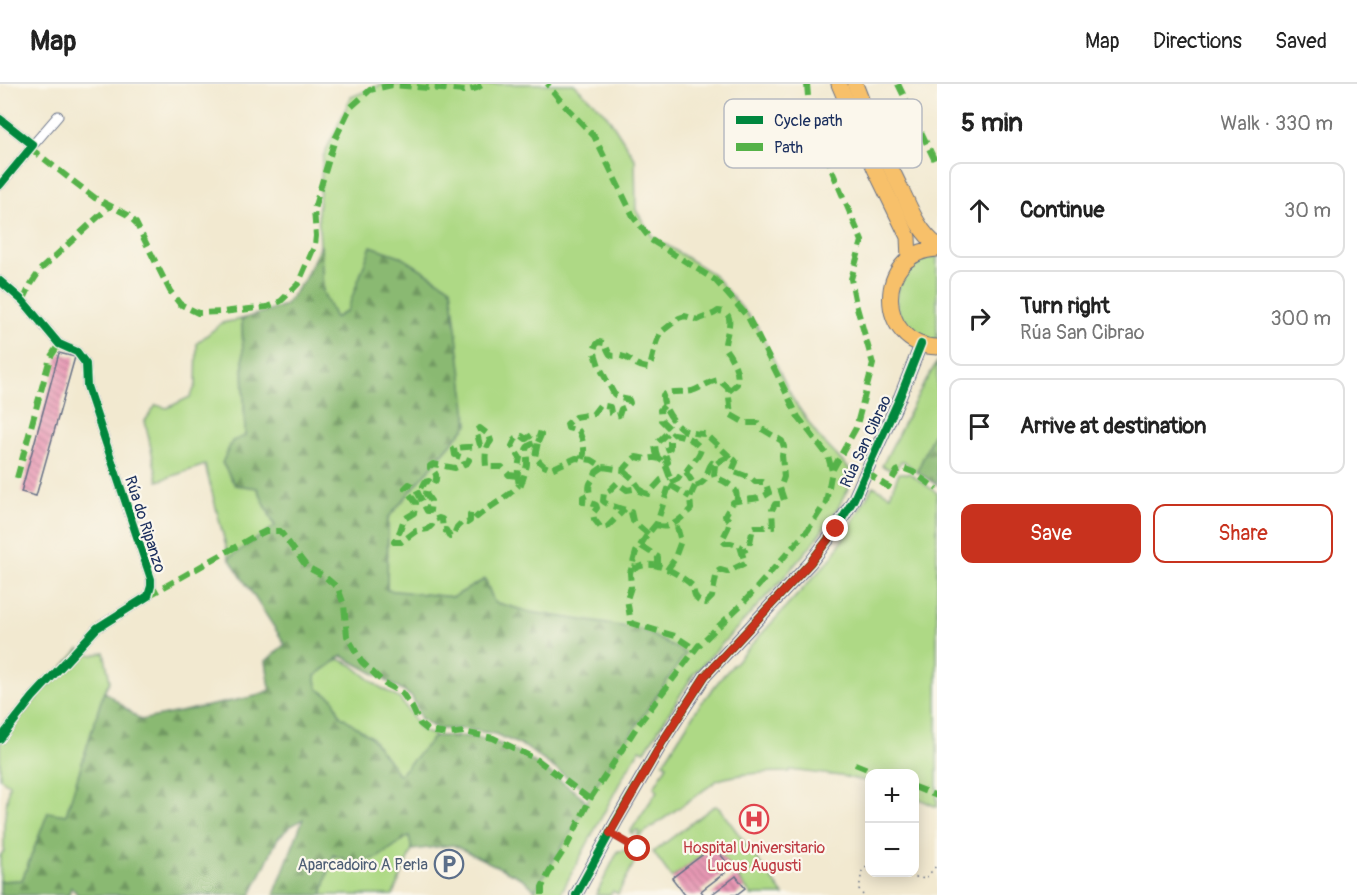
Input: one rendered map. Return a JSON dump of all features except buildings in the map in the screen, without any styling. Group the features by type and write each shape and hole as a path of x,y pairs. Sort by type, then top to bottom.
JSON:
{"highway":[{"path":"839,84 845,99"},
{"path":"855,84 861,99"},
{"path":"874,168 908,237 909,259"},
{"path":"891,168 921,228 937,247 919,253 898,270 892,283 890,298 892,313 898,326 908,337 921,344 937,347"}],"street":[{"path":"0,186 58,116"},
{"path":"0,119 33,145"},
{"name":"Rúa do Ripanzo","path":"0,281 23,301 59,344 77,351 86,364 87,387 151,579 148,596 97,628 33,697 0,739"},
{"name":"Rúa San Cibrao","path":"576,895 663,741 705,676 810,563 836,529 854,499 921,344"}],"lane":[{"path":"610,833 638,849 642,855"}],"path":[{"path":"916,877 925,879 937,865"},
{"path":"863,895 860,889 862,871 865,868"}],"green space":[{"path":"383,84 422,84 465,88 472,84 574,84 607,115 635,159 636,210 652,236 713,274 757,326 794,401 818,436 855,475 838,508 814,542 781,581 693,675 645,751 640,749 560,895 534,895 586,805 590,794 530,612 494,602 485,579 453,597 387,591 388,518 468,424 347,311 335,318 323,292 318,212 323,157 351,97"},
{"path":"321,245 323,292 335,318 347,311 371,246 400,256 451,288 468,424 388,518 387,590 453,597 485,579 494,602 530,612 640,629 686,653 590,794 525,747 495,734 464,729 437,729 421,719 412,697 342,656 315,676 318,689 333,698 340,715 371,737 399,775 435,736 471,737 492,741 516,751 584,798 586,805 535,890 523,879 453,845 412,850 409,836 377,858 356,863 333,855 322,895 274,895 303,819 278,838 251,895 78,895 71,887 69,895 0,895 0,881 22,880 48,812 66,815 104,691 141,720 256,696 270,690 266,661 285,644 229,558 275,526 257,488 235,485 222,463 232,441 245,436 242,319 285,305 304,280"},
{"path":"937,256 937,341 921,337 901,319 897,296 899,284 912,265 923,258"},
{"path":"242,319 245,436 257,488 275,527 229,558 205,465 158,481 145,421 156,405 167,408 190,397 196,385 197,343 222,323"},
{"path":"937,362 937,425 917,472 905,462 901,462 894,471 882,466 921,389"},
{"path":"937,425 937,485 917,472"},
{"path":"899,473 909,473 937,493 937,807 919,799 919,769 865,769 865,781 790,770 789,772 744,774 718,780 638,837 639,831 636,830 633,834 630,832 658,790 654,787 667,765 663,763 699,706 722,677 833,556 873,486 890,495"},
{"path":"79,649 91,655 104,652 110,681 104,691 66,815 48,813 22,880 0,881 0,856 4,851 4,824 9,784 0,778 0,743 6,733"},
{"path":"339,659 352,665 378,686 400,699 420,730 435,736 399,776 371,737 339,715 333,699 318,689 315,676"},
{"path":"716,806 784,895 751,895 714,846 672,878 653,852"},
{"path":"409,836 412,850 393,895 322,895 333,855 377,858"},
{"path":"628,850 635,861 618,894 613,891 610,895 596,895 618,851"}],"marked path":[{"path":"30,148 95,198 128,215 136,223 170,291 180,304 198,313 267,307 281,301 298,284 315,245 314,209 335,139 350,108 370,90 392,85 465,91 484,84"},
{"path":"542,895 542,887 568,844 590,799 638,725 698,646 744,602 808,530 826,502 832,471 828,456 798,417 748,317 715,280 651,240 634,218 594,136 547,84"},
{"path":"807,84 809,99"},
{"path":"898,84 905,99"},
{"path":"922,134 937,165"},
{"path":"831,168 862,241 851,279 873,364 856,428 832,471"},
{"path":"23,301 41,269 110,206"},
{"path":"583,459 584,445 579,431 568,428 567,424 575,417 593,414 600,405 610,407 611,413 615,416 619,415 621,409 630,403 629,400 614,394 599,366 594,350 599,342 604,343 611,355 625,357 639,366 648,368 660,333 679,318 685,316 698,320 718,311 725,312 729,320 725,348 738,376 737,384 729,391"},
{"path":"17,478 50,358 59,344"},
{"path":"731,458 706,434 690,432 679,426 666,409 663,395 692,391 719,380 728,388 731,415 745,423 758,423 762,429 782,441 784,477 780,488 784,500 780,504 775,504 772,510 773,527 753,527 749,548 742,551"},
{"path":"658,458 655,445 669,428 661,420 660,410 664,406"},
{"path":"518,476 509,475 502,467 486,466 486,452 491,441 489,435 480,428 476,430 480,445 454,449 455,455 469,460 467,463 455,468 433,464 430,466 436,475 434,485 429,481 423,486 427,488 426,494 431,501 430,511 427,511 415,487 409,484 405,488 416,503 414,513 404,519 394,542 401,542 416,531 428,529 434,520 439,518 442,519 443,530 453,537 462,522 470,521 472,512 477,517 519,485"},
{"path":"538,442 541,435 535,433 526,439 522,436 516,438 512,446 520,458 518,469 520,487 527,465 527,447 538,442 535,457 551,469 576,458 592,460 603,467 623,470 636,457 656,458 664,463 673,482"},
{"path":"664,464 668,462 664,451 670,448 670,437 673,434 685,437 701,449 686,472"},
{"path":"632,567 651,565 666,569 693,586 696,598 706,603 712,597 717,572 720,570 727,572 745,563 740,546 725,543 722,540 730,521 725,516 726,514 733,502 760,498 769,493 766,484 755,482 751,478 732,471 736,462 731,458 723,459 715,465 712,463 705,480 695,486 686,472 682,473 678,479 670,483 657,523 636,552 630,573 631,587 627,599 631,623 675,636 695,649"},
{"path":"715,465 715,478 734,488 737,500"},
{"path":"603,467 596,472 590,484 590,494 583,497 583,502 596,505 597,508 593,513 594,519 601,528 607,527 625,509"},
{"path":"866,472 888,487 897,471 903,468 913,472 937,489"},
{"path":"623,470 643,493"},
{"path":"648,534 633,521 631,512 603,501 604,493 617,483 627,490 633,489 648,494 661,480 669,477"},
{"path":"670,485 690,497"},
{"path":"656,525 671,525 691,509 690,497 695,486"},
{"path":"667,570 674,560 681,541 676,523"},
{"path":"148,596 253,537 266,531 280,531 307,567 324,576 338,588 344,605 347,636 361,661 385,684 402,693 420,724 429,731 447,734 464,732 493,738 536,759 590,799"},
{"path":"641,546 658,557 658,566"},
{"path":"855,764 868,769"},
{"path":"919,789 937,796"}],"cycle path":[{"path":"0,119 33,145 0,185"},
{"path":"0,281 23,301 59,344 77,352 86,364 87,386 151,579 148,596 97,628 33,697 0,739"},
{"path":"576,895 663,741 705,676 810,563 836,529 854,499 921,344"}],"place":[{"name":"Hospital Universitario Lucus Augusti","path":"754,819"},
{"name":"Aparcadoiro A Perla","path":"449,864"}],"route":[{"path":"638,849 610,833 663,741 705,676 810,563 836,529"}]}
